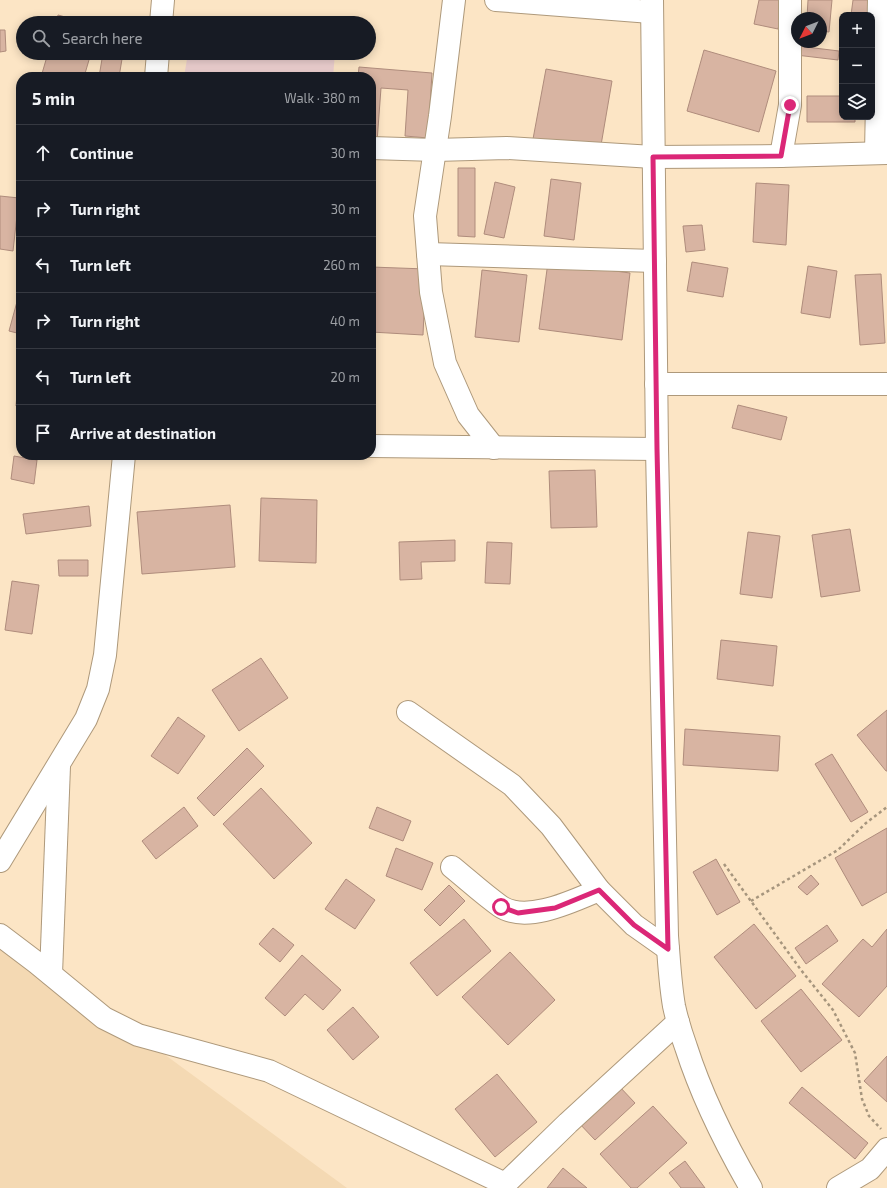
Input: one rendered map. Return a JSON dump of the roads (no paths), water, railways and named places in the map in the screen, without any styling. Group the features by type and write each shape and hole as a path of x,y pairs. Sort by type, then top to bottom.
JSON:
{"street":[{"path":"162,16 163,0"},
{"path":"454,0 425,216 431,292 444,363 468,415 494,448"},
{"path":"496,0 652,6 657,449 668,949 673,998 678,1022 692,1066 706,1101 732,1155 751,1188"},
{"path":"781,156 790,105 790,0"},
{"path":"376,148 435,150 507,148 653,157 781,156 882,153 883,36 879,0"},
{"path":"156,72 157,60"},
{"path":"428,254 655,261"},
{"path":"656,384 887,384"},
{"path":"376,446 657,449"},
{"path":"0,861 86,719 98,689 105,654 124,460"},
{"path":"408,712 512,785 551,826 599,890 634,925 668,949"},
{"path":"51,974 59,763"},
{"path":"452,867 501,907 518,913 555,908 599,890"},
{"path":"0,936 51,974 104,1018 138,1035 269,1071 503,1186 568,1123 678,1022"},
{"path":"838,1188 870,1169 885,1140"}]}
